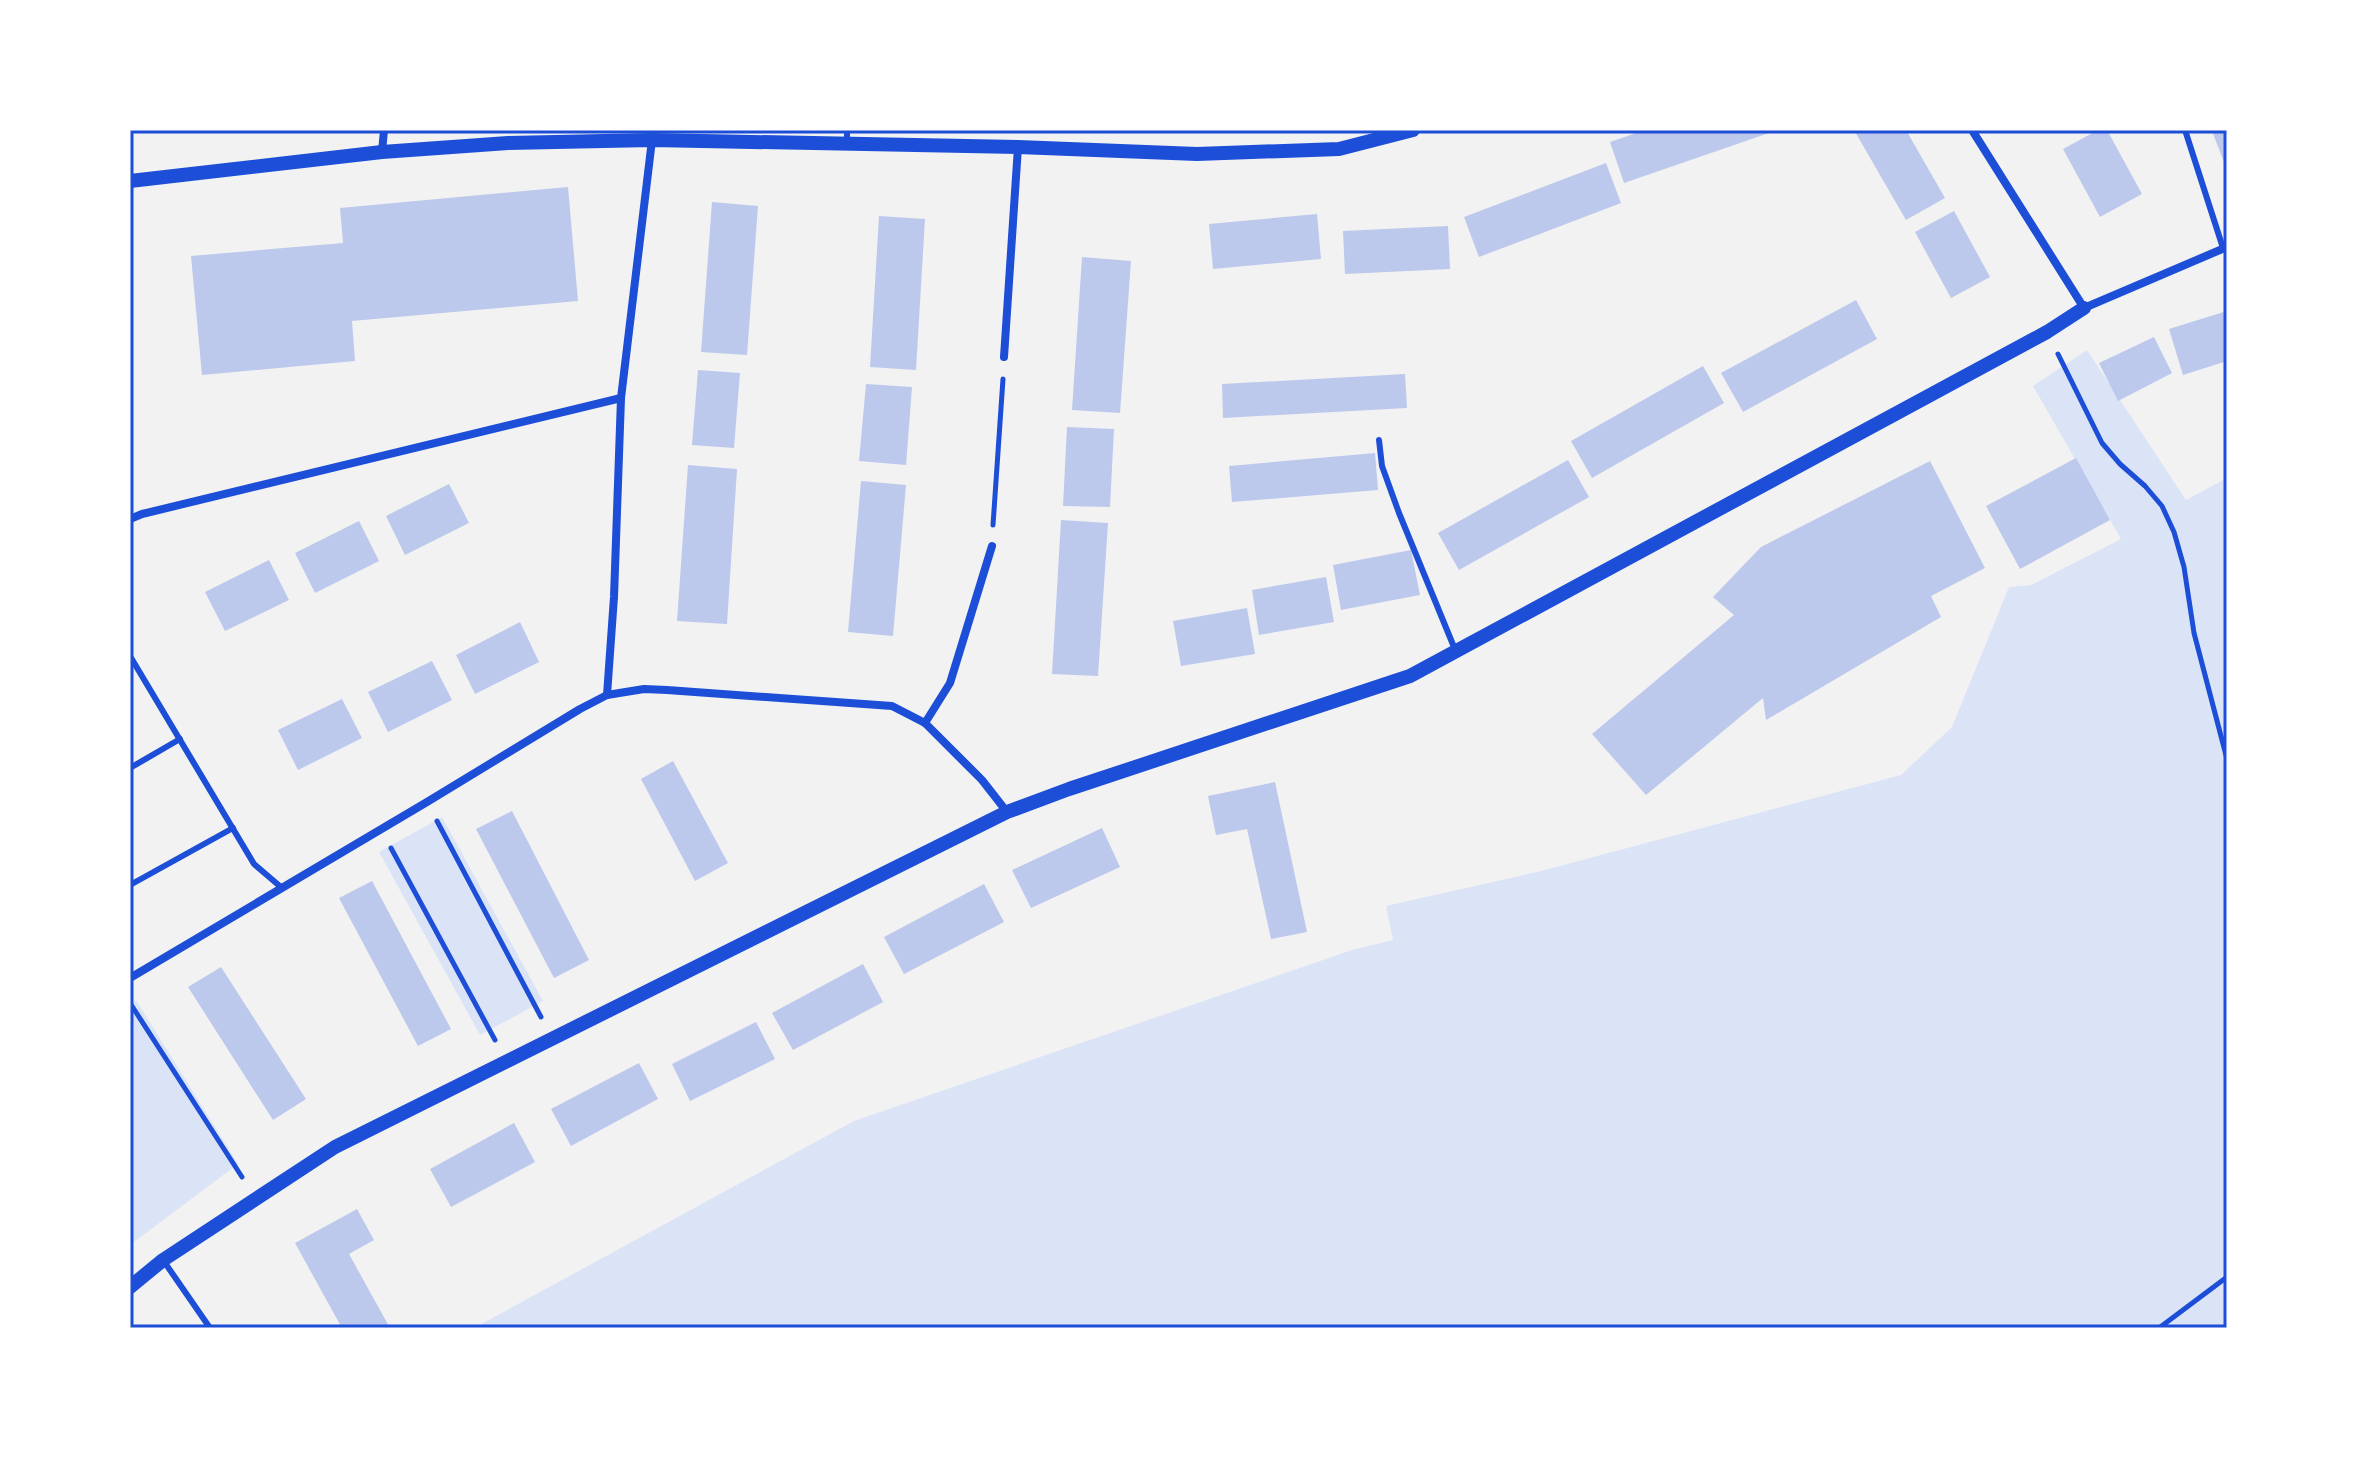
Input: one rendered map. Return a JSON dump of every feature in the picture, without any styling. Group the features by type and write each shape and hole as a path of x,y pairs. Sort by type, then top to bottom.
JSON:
{"street":[{"path":"382,152 384,130"},
{"path":"130,181 382,152 508,143 847,137 1197,154 1339,149 1413,130"},
{"path":"1972,130 2084,308"},
{"path":"607,695 621,398 652,140"},
{"path":"1004,357 1018,147"},
{"path":"130,1287 163,1260 335,1147 1007,812 1410,676 2047,332 2084,308 2225,247"},
{"path":"130,519 621,398"},
{"path":"925,723 950,683 992,546"},
{"path":"130,978 607,695 644,689 892,706 925,723 982,780 1007,812"}],"lane":[{"path":"2185,130 2225,247"},
{"path":"1379,440 1382,466 1399,513 1456,652"},
{"path":"130,656 254,864 282,888"},
{"path":"130,768 180,739"},
{"path":"130,885 233,828"},
{"path":"163,1260 210,1328"}],"path":[{"path":"2047,332 2102,443 2162,506 2174,532 2184,567 2194,633 2227,759"},
{"path":"992,546 1004,357"},
{"path":"427,802 552,1038"},
{"path":"381,829 506,1061"},
{"path":"130,1003 257,1199"},
{"path":"2159,1328 2227,1277"}],"shaded area":[{"path":"2087,350 2186,500 2227,478 2227,1328 474,1328 854,1121 1352,950 1393,940 1386,906 1541,871 1901,775 1952,727 2009,587 2031,585 2121,539 2033,386"},
{"path":"442,817 543,1001 480,1035 379,852"},
{"path":"136,1000 238,1164 130,1245 130,1004"}],"building":[{"path":"1645,130 1768,130 1769,133 1624,183 1610,142"},
{"path":"1854,130 1906,130 1945,198 1906,220"},
{"path":"2098,130 2107,130 2142,194 2100,217 2063,149"},
{"path":"2227,130 2227,170 2212,131"},
{"path":"1606,163 1621,203 1479,257 1464,217"},
{"path":"568,187 578,301 352,321 355,361 202,375 191,256 343,243 340,208"},
{"path":"712,202 758,206 747,355 701,352"},
{"path":"1954,211 1990,277 1951,298 1915,232"},
{"path":"1317,214 1321,259 1213,269 1209,224"},
{"path":"879,216 925,219 916,370 870,367"},
{"path":"1448,226 1450,269 1345,274 1343,231"},
{"path":"1082,257 1131,261 1120,413 1072,410"},
{"path":"1856,300 1877,339 1743,412 1721,373"},
{"path":"2227,311 2227,361 2183,375 2169,329"},
{"path":"2154,337 2172,373 2118,401 2099,363"},
{"path":"1703,366 1724,403 1592,478 1571,441"},
{"path":"698,370 740,373 734,448 692,445"},
{"path":"1405,374 1407,408 1223,418 1222,384"},
{"path":"866,384 912,387 906,465 859,461"},
{"path":"1067,427 1114,429 1110,507 1063,506"},
{"path":"1375,453 1378,490 1232,502 1229,466"},
{"path":"2076,458 2110,520 2020,569 1986,506"},
{"path":"1568,460 1589,497 1459,570 1438,533"},
{"path":"1930,461 1985,568 1931,596 1941,617 1766,720 1763,698 1646,795 1592,734 1734,615 1713,597 1761,547"},
{"path":"688,465 737,469 727,624 677,621"},
{"path":"861,481 906,485 893,636 848,632"},
{"path":"449,484 469,523 405,555 386,516"},
{"path":"1061,520 1108,523 1098,676 1052,674"},
{"path":"359,521 379,561 315,593 295,553"},
{"path":"1411,550 1420,595 1341,610 1333,565"},
{"path":"269,560 289,600 225,631 205,592"},
{"path":"1326,577 1334,622 1259,635 1252,590"},
{"path":"1247,608 1255,654 1181,666 1173,621"},
{"path":"520,622 539,662 475,694 456,655"},
{"path":"432,661 452,700 388,732 368,692"},
{"path":"342,699 362,738 298,770 278,730"},
{"path":"673,761 728,863 695,881 641,779"},
{"path":"1275,782 1307,932 1271,939 1247,829 1216,835 1208,796"},
{"path":"512,811 589,960 554,978 476,829"},
{"path":"1102,828 1120,867 1031,908 1012,870"},
{"path":"372,881 451,1029 418,1046 339,898"},
{"path":"984,884 1004,922 904,974 884,937"},
{"path":"863,964 883,1002 793,1050 772,1013"},
{"path":"221,967 306,1099 273,1120 188,987"},
{"path":"756,1022 775,1059 690,1101 672,1064"},
{"path":"639,1063 658,1099 571,1146 551,1109"},
{"path":"514,1123 535,1162 451,1207 430,1169"},
{"path":"357,1209 374,1240 349,1254 390,1328 342,1328 295,1243"}]}
